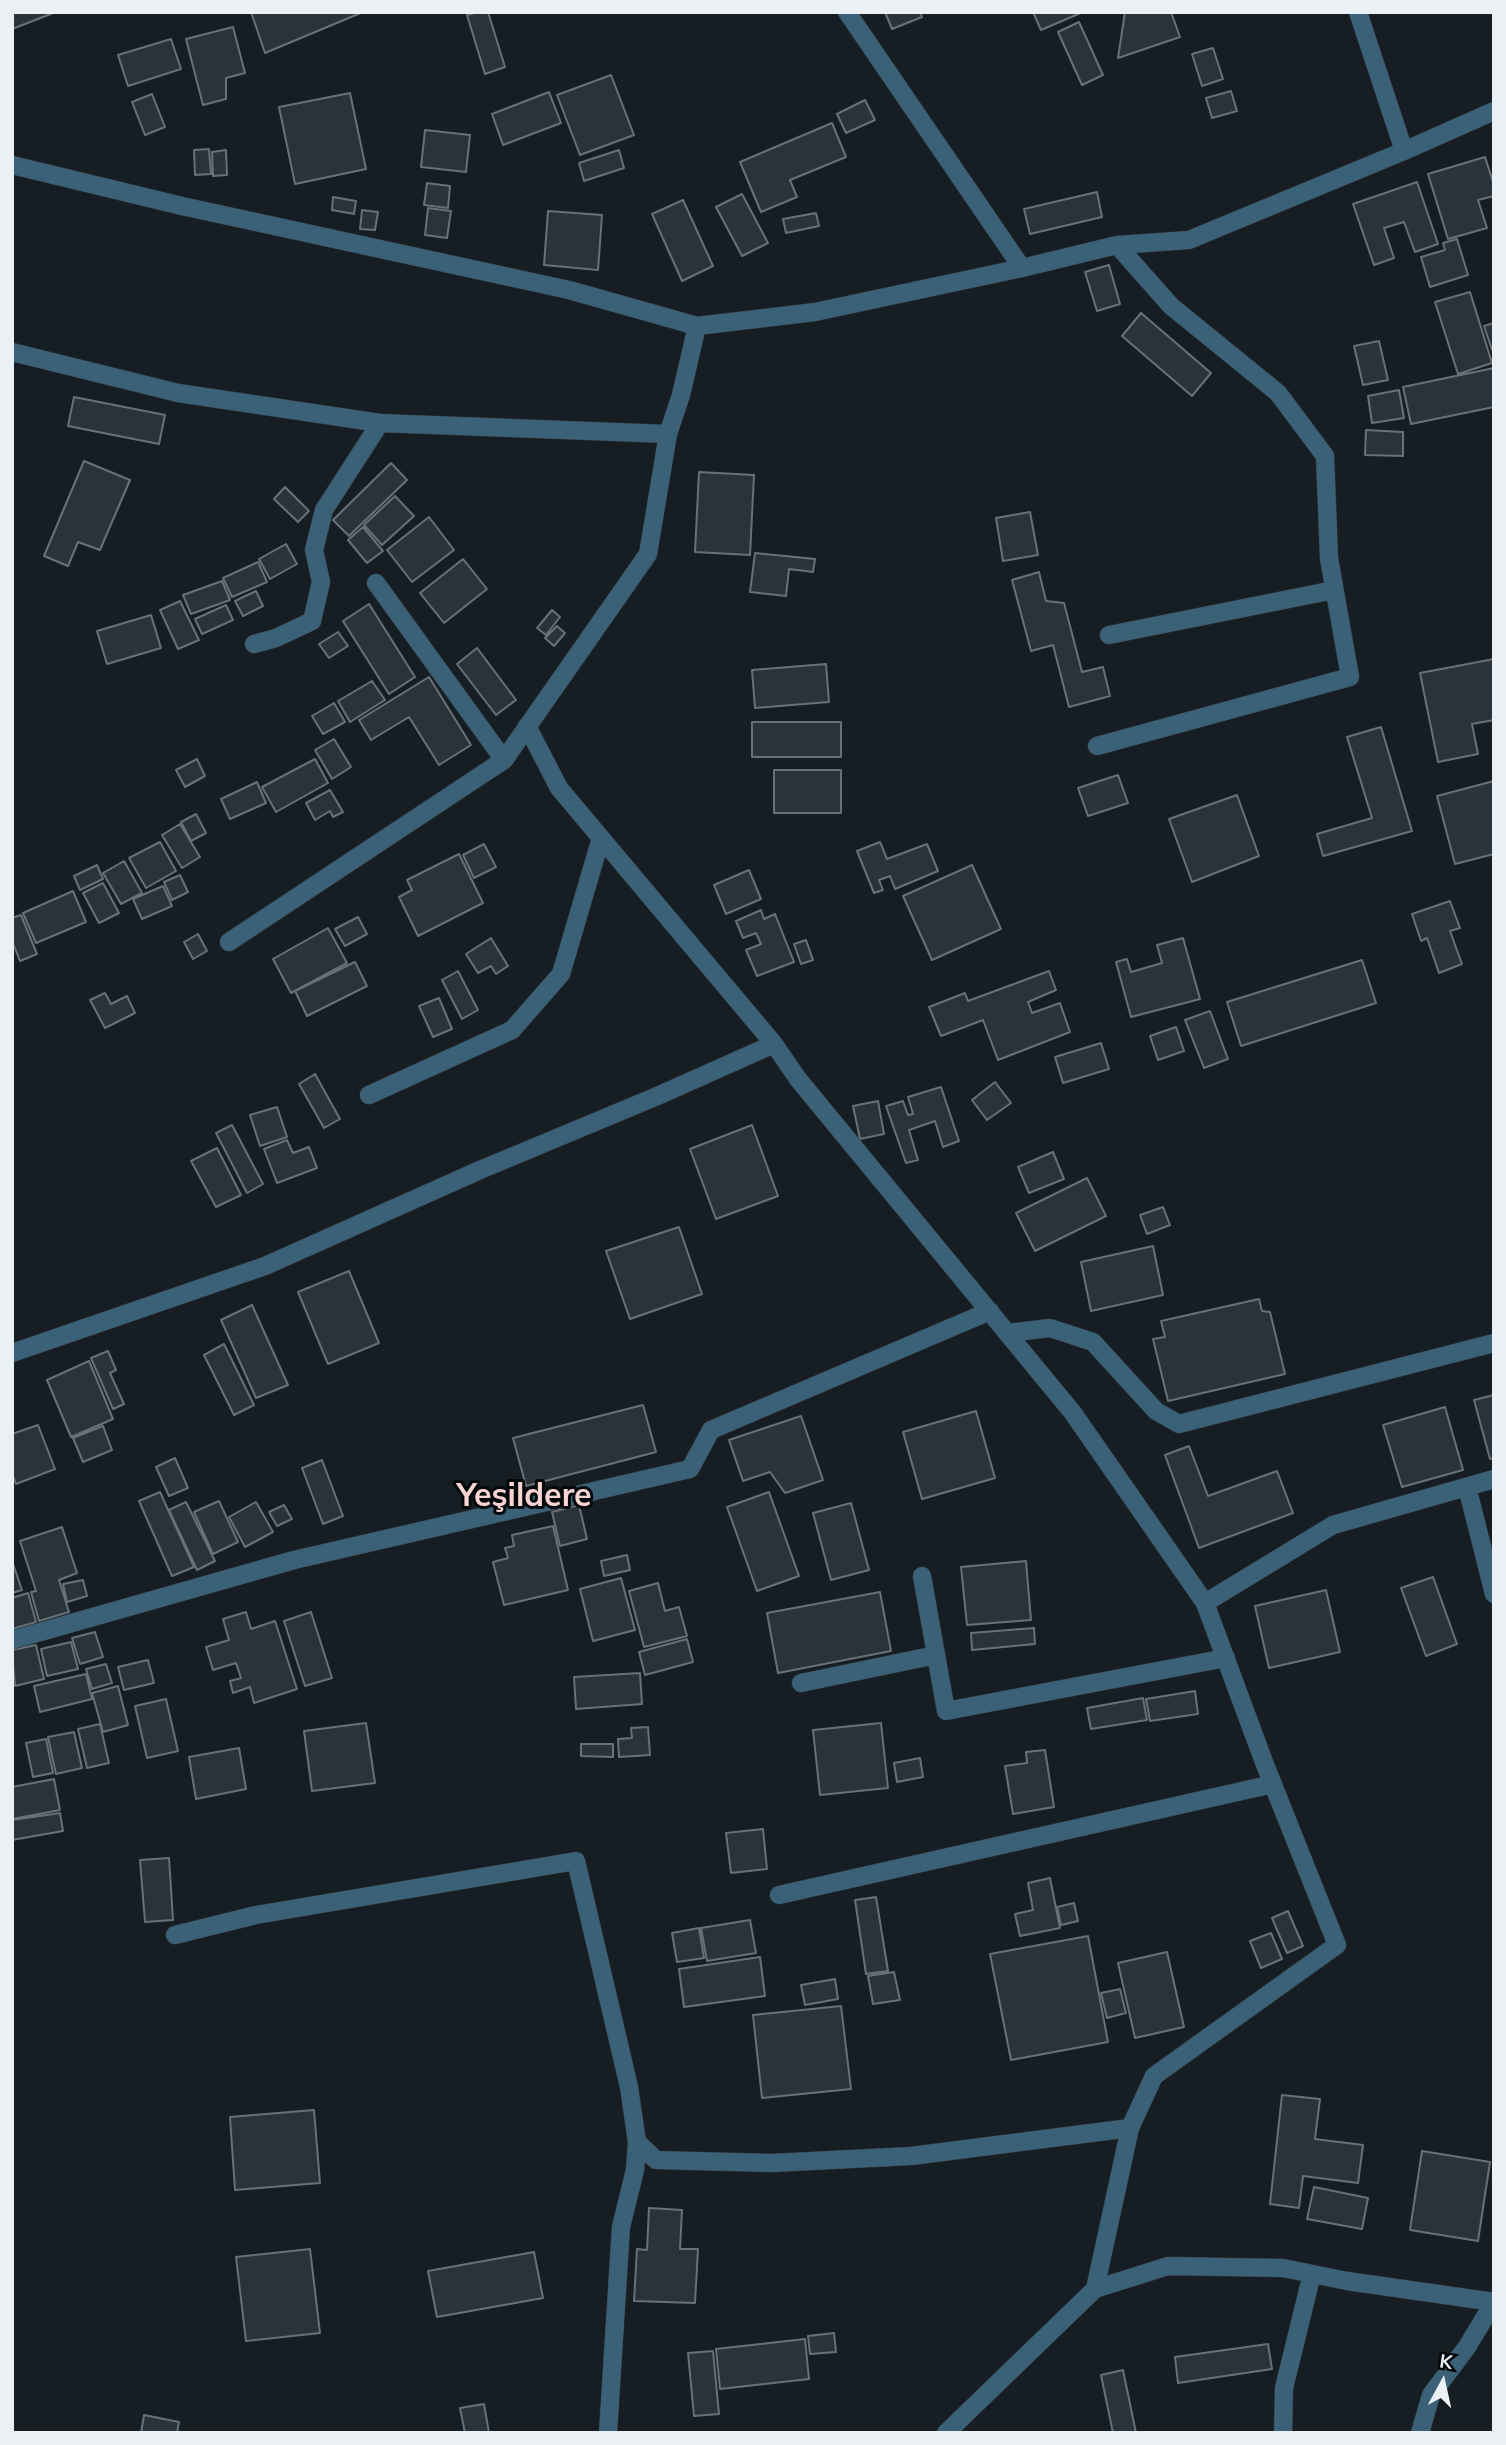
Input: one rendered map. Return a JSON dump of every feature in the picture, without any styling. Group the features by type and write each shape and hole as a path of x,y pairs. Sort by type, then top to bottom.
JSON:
{"street":[{"path":"847,12 1022,268"},
{"path":"1358,12 1404,151"},
{"path":"12,165 182,206 569,290 698,326 815,312 1117,245 1189,240 1494,111"},
{"path":"1097,746 1350,677 1329,558 1325,456 1278,393 1171,306 1117,245"},
{"path":"229,943 504,760 648,554 668,434 698,326"},
{"path":"12,352 178,393 380,423 668,434"},
{"path":"254,644 276,638 312,621 321,582 314,550 324,510 380,423"},
{"path":"376,583 504,760"},
{"path":"1108,635 1334,590"},
{"path":"527,726 559,788 774,1044 798,1079 1073,1413 1205,1603 1337,1945 1154,2077 1130,2128 1094,2289"},
{"path":"369,1095 512,1030 561,974 601,838"},
{"path":"12,1353 265,1266 774,1044"},
{"path":"12,1640 294,1560 690,1469 711,1430 990,1311"},
{"path":"1008,1333 1050,1328 1093,1342 1156,1411 1179,1424 1494,1343"},
{"path":"1205,1603 1333,1525 1494,1479"},
{"path":"1467,1487 1494,1594"},
{"path":"922,1576 946,1711 1226,1658"},
{"path":"801,1683 936,1655"},
{"path":"779,1895 1273,1784"},
{"path":"175,1935 256,1915 576,1861 629,2087 637,2142 635,2170 621,2227 608,2433"},
{"path":"637,2142 656,2160 772,2164 911,2156 1130,2128"},
{"path":"946,2433 1094,2289 1168,2266 1283,2268 1494,2302 1467,2347 1431,2395 1420,2433"},
{"path":"1283,2433 1284,2388 1312,2274"}],"building":[{"path":"12,12 56,12 12,29"},
{"path":"251,12 363,12 265,53"},
{"path":"488,12 505,67 485,74 467,15"},
{"path":"885,12 920,12 922,17 892,29"},
{"path":"1033,12 1083,12 1041,30"},
{"path":"1125,12 1171,12 1180,37 1118,58"},
{"path":"1079,22 1103,75 1082,85 1058,32"},
{"path":"233,27 245,73 226,78 226,99 203,105 186,39"},
{"path":"171,39 181,69 128,86 118,55"},
{"path":"1213,48 1223,79 1202,86 1192,54"},
{"path":"611,75 634,135 580,155 557,95"},
{"path":"1231,91 1237,111 1212,118 1206,98"},
{"path":"549,92 561,123 503,145 492,114"},
{"path":"350,93 366,169 295,184 279,107"},
{"path":"152,94 165,127 145,135 132,102"},
{"path":"865,100 875,120 846,133 837,114"},
{"path":"832,123 846,157 790,180 797,197 761,212 740,162"},
{"path":"425,130 470,135 466,172 421,167"},
{"path":"209,149 211,174 195,175 194,150"},
{"path":"226,150 227,175 213,176 212,152"},
{"path":"619,150 624,168 584,181 579,163"},
{"path":"1485,157 1494,185 1494,196 1478,200 1487,228 1448,239 1428,174"},
{"path":"1417,182 1438,244 1415,252 1404,222 1384,228 1394,258 1374,265 1353,204"},
{"path":"427,183 450,186 448,208 424,205"},
{"path":"1097,192 1102,217 1030,234 1024,209"},
{"path":"742,194 768,243 742,256 716,207"},
{"path":"333,197 356,201 354,214 332,210"},
{"path":"683,200 713,266 682,281 652,214"},
{"path":"428,208 451,211 447,238 425,235"},
{"path":"362,210 378,212 375,230 360,229"},
{"path":"548,211 602,215 598,270 544,265"},
{"path":"816,213 819,226 786,233 783,219"},
{"path":"1457,239 1468,275 1430,287 1421,257 1445,250 1443,243"},
{"path":"1109,265 1120,304 1097,311 1085,272"},
{"path":"1470,292 1492,363 1458,374 1435,302"},
{"path":"1141,313 1211,373 1192,396 1122,336"},
{"path":"1494,323 1494,349 1492,350 1484,326"},
{"path":"1379,341 1388,380 1363,385 1354,346"},
{"path":"1494,368 1494,407 1411,424 1403,387"},
{"path":"1399,390 1404,418 1372,423 1368,396"},
{"path":"74,397 165,415 159,444 68,426"},
{"path":"1366,430 1403,432 1403,456 1365,455"},
{"path":"84,461 130,480 100,550 78,542 68,566 44,556"},
{"path":"391,463 407,480 349,536 333,520"},
{"path":"699,472 754,475 750,555 695,552"},
{"path":"285,487 309,511 298,522 274,499"},
{"path":"395,496 414,516 382,545 364,525"},
{"path":"1030,512 1038,555 1003,561 996,518"},
{"path":"429,517 454,550 412,582 387,550"},
{"path":"363,527 383,551 367,563 348,540"},
{"path":"286,544 297,564 270,579 259,559"},
{"path":"755,553 815,559 813,572 789,569 786,596 750,592"},
{"path":"463,559 487,589 444,623 420,593"},
{"path":"258,562 267,582 232,597 223,578"},
{"path":"1039,572 1046,601 1064,603 1082,672 1103,667 1110,696 1069,707 1053,645 1031,651 1012,580"},
{"path":"222,581 230,600 191,614 183,595"},
{"path":"256,591 263,606 243,616 235,601"},
{"path":"180,601 199,640 178,649 160,610"},
{"path":"369,604 415,677 389,694 343,621"},
{"path":"226,605 233,620 202,634 195,619"},
{"path":"552,610 560,617 546,635 537,628"},
{"path":"151,615 161,648 107,664 97,631"},
{"path":"557,626 565,633 554,646 545,638"},
{"path":"338,632 348,646 329,658 319,644"},
{"path":"477,648 516,700 496,715 457,664"},
{"path":"1494,659 1494,720 1472,724 1478,754 1438,762 1420,673"},
{"path":"826,664 829,702 755,708 752,670"},
{"path":"429,677 471,745 439,765 409,717 371,740 359,720"},
{"path":"372,681 385,700 350,722 338,701"},
{"path":"334,703 345,722 323,734 312,716"},
{"path":"752,722 841,722 841,757 752,757"},
{"path":"1381,727 1412,831 1323,856 1317,834 1372,818 1347,737"},
{"path":"334,739 351,767 332,779 315,750"},
{"path":"197,759 205,776 185,787 176,770"},
{"path":"315,759 328,783 276,812 262,787"},
{"path":"774,770 841,770 841,813 774,813"},
{"path":"1118,775 1128,803 1088,816 1078,788"},
{"path":"1494,781 1494,854 1455,864 1437,796"},
{"path":"257,782 266,803 230,819 221,799"},
{"path":"330,790 343,812 333,817 330,811 315,820 306,803"},
{"path":"1237,795 1259,856 1192,882 1169,819"},
{"path":"196,814 206,833 191,841 181,822"},
{"path":"180,824 200,857 182,868 162,835"},
{"path":"160,842 176,871 146,888 129,858"},
{"path":"880,842 887,859 927,844 938,871 895,889 890,876 879,880 883,890 874,893 857,851"},
{"path":"484,844 496,867 474,878 463,855"},
{"path":"459,854 483,903 418,936 399,897 412,890 407,880"},
{"path":"124,861 142,893 121,904 103,873"},
{"path":"97,865 103,879 80,890 74,876"},
{"path":"972,865 1001,929 932,960 903,896"},
{"path":"749,870 761,899 726,914 714,885"},
{"path":"180,875 188,892 172,900 164,882"},
{"path":"103,883 119,913 99,923 83,893"},
{"path":"163,886 172,906 142,919 133,899"},
{"path":"73,891 86,922 36,943 23,913"},
{"path":"1450,901 1460,928 1450,931 1462,964 1439,973 1427,938 1421,941 1412,914"},
{"path":"761,910 764,919 775,914 794,962 757,976 746,950 761,944 756,933 743,938 736,921"},
{"path":"21,915 37,954 20,961 12,941 12,918"},
{"path":"358,917 367,934 345,946 335,929"},
{"path":"328,928 347,963 291,993 273,959"},
{"path":"198,934 207,951 193,959 184,942"},
{"path":"491,938 508,966 496,974 491,966 478,973 466,954"},
{"path":"1183,938 1200,999 1131,1017 1116,962 1127,959 1131,972 1162,963 1157,945"},
{"path":"806,940 813,960 801,964 794,944"},
{"path":"1362,960 1376,1003 1241,1046 1227,1002"},
{"path":"355,962 367,986 307,1016 295,991"},
{"path":"458,971 478,1010 462,1019 442,980"},
{"path":"1049,971 1056,990 1028,1002 1032,1013 1060,1003 1070,1032 998,1060 983,1020 941,1036 929,1007 965,993 968,1001"},
{"path":"105,993 111,1004 127,996 135,1013 105,1028 90,1000"},
{"path":"439,998 452,1029 433,1037 419,1006"},
{"path":"1210,1011 1228,1059 1204,1068 1185,1020"},
{"path":"1176,1027 1184,1051 1158,1060 1150,1036"},
{"path":"1101,1043 1109,1069 1063,1083 1055,1057"},
{"path":"315,1074 340,1119 324,1128 299,1084"},
{"path":"995,1082 1011,1103 987,1120 972,1100"},
{"path":"941,1087 959,1141 943,1147 935,1121 909,1130 918,1160 906,1163 886,1106 903,1101 908,1115 913,1114 908,1097"},
{"path":"878,1101 884,1134 860,1139 853,1106"},
{"path":"277,1107 287,1137 260,1146 250,1115"},
{"path":"232,1125 263,1184 247,1193 216,1133"},
{"path":"752,1125 778,1196 716,1219 690,1149"},
{"path":"287,1140 293,1153 309,1147 317,1168 277,1183 264,1149"},
{"path":"217,1148 241,1195 216,1207 191,1161"},
{"path":"1053,1152 1064,1179 1029,1193 1018,1167"},
{"path":"1087,1178 1106,1216 1035,1251 1016,1213"},
{"path":"1163,1207 1170,1225 1147,1234 1140,1215"},
{"path":"679,1227 702,1294 630,1319 606,1251"},
{"path":"1153,1246 1163,1295 1091,1311 1081,1262"},
{"path":"349,1271 379,1343 328,1364 298,1292"},
{"path":"1259,1299 1262,1311 1270,1312 1285,1374 1168,1401 1153,1339 1165,1337 1161,1321"},
{"path":"252,1305 288,1385 256,1398 221,1320"},
{"path":"224,1344 254,1405 234,1415 204,1355"},
{"path":"108,1351 116,1370 110,1373 124,1404 113,1409 91,1358"},
{"path":"89,1361 113,1419 71,1437 47,1380"},
{"path":"1494,1395 1494,1458 1490,1459 1474,1400"},
{"path":"643,1405 656,1452 526,1486 513,1438"},
{"path":"1445,1407 1463,1470 1402,1487 1383,1425"},
{"path":"976,1411 995,1478 922,1499 903,1432"},
{"path":"801,1416 823,1480 785,1493 770,1472 743,1481 729,1440"},
{"path":"38,1425 55,1469 16,1484 12,1473 12,1434"},
{"path":"103,1426 112,1450 83,1462 73,1438"},
{"path":"1189,1446 1208,1496 1277,1471 1293,1513 1199,1548 1165,1455"},
{"path":"175,1458 188,1488 169,1496 156,1467"},
{"path":"322,1460 343,1516 323,1524 302,1468"},
{"path":"160,1492 194,1567 172,1576 139,1501"},
{"path":"769,1492 799,1576 757,1591 727,1507"},
{"path":"219,1501 238,1542 213,1554 194,1512"},
{"path":"186,1502 215,1561 197,1570 169,1510"},
{"path":"256,1502 273,1532 245,1547 229,1517"},
{"path":"851,1503 869,1570 831,1580 813,1513"},
{"path":"284,1505 292,1519 277,1526 269,1512"},
{"path":"579,1505 587,1539 560,1546 552,1512"},
{"path":"553,1526 568,1590 504,1605 493,1562 508,1558 505,1548 514,1546 512,1535"},
{"path":"62,1527 77,1573 59,1580 69,1612 39,1621 31,1592 36,1591 20,1541"},
{"path":"627,1555 630,1570 604,1576 601,1561"},
{"path":"12,1561 22,1590 12,1593"},
{"path":"1026,1561 1031,1620 967,1625 961,1567"},
{"path":"1433,1577 1457,1644 1426,1656 1401,1588"},
{"path":"621,1578 635,1630 593,1641 580,1589"},
{"path":"83,1580 87,1596 67,1602 63,1584"},
{"path":"658,1583 665,1611 679,1607 687,1636 644,1647 629,1591"},
{"path":"1326,1590 1340,1652 1269,1668 1255,1606"},
{"path":"880,1592 891,1651 778,1673 767,1613"},
{"path":"28,1593 36,1622 12,1629 12,1598"},
{"path":"246,1612 251,1629 275,1621 297,1689 254,1703 250,1687 233,1693 230,1681 241,1678 236,1663 213,1670 206,1647 229,1640 223,1619"},
{"path":"311,1612 332,1678 305,1686 284,1621"},
{"path":"1034,1628 1035,1644 972,1650 971,1633"},
{"path":"95,1632 103,1657 80,1664 72,1638"},
{"path":"687,1639 693,1662 645,1675 639,1652"},
{"path":"71,1642 78,1669 47,1676 41,1649"},
{"path":"36,1645 44,1679 15,1686 12,1650"},
{"path":"148,1660 154,1683 124,1690 118,1667"},
{"path":"106,1664 112,1683 92,1689 86,1669"},
{"path":"640,1673 642,1704 576,1709 574,1677"},
{"path":"86,1674 92,1699 40,1712 34,1686"},
{"path":"118,1686 128,1725 103,1732 92,1693"},
{"path":"1195,1691 1198,1714 1150,1721 1146,1699"},
{"path":"1143,1698 1147,1720 1091,1729 1087,1708"},
{"path":"166,1699 178,1751 147,1758 135,1706"},
{"path":"366,1723 375,1783 312,1791 304,1731"},
{"path":"881,1723 888,1788 820,1795 813,1730"},
{"path":"100,1724 109,1763 87,1768 78,1729"},
{"path":"648,1727 650,1755 619,1757 618,1739 632,1738 631,1728"},
{"path":"74,1732 82,1768 56,1774 48,1737"},
{"path":"46,1739 53,1773 33,1777 26,1743"},
{"path":"581,1744 613,1744 613,1757 581,1756"},
{"path":"239,1748 246,1789 196,1799 189,1757"},
{"path":"1045,1750 1054,1807 1013,1814 1005,1766 1027,1763 1026,1752"},
{"path":"920,1758 923,1777 897,1782 894,1763"},
{"path":"54,1779 60,1810 12,1819 12,1787"},
{"path":"60,1813 63,1831 12,1840 12,1820"},
{"path":"763,1829 767,1869 731,1873 726,1833"},
{"path":"169,1858 173,1920 145,1922 140,1860"},
{"path":"1050,1878 1060,1928 1020,1936 1015,1914 1033,1910 1028,1883"},
{"path":"876,1897 888,1971 866,1974 855,1900"},
{"path":"1074,1903 1078,1921 1061,1925 1057,1907"},
{"path":"1288,1911 1303,1946 1287,1953 1272,1918"},
{"path":"750,1920 756,1953 707,1961 701,1928"},
{"path":"699,1928 704,1958 677,1962 672,1933"},
{"path":"1271,1933 1282,1959 1261,1968 1250,1941"},
{"path":"1088,1936 1108,2042 1011,2060 990,1954"},
{"path":"1167,1952 1184,2027 1135,2038 1118,1963"},
{"path":"760,1957 765,1996 684,2007 679,1969"},
{"path":"894,1972 900,2000 873,2004 868,1976"},
{"path":"835,1979 838,1999 805,2005 801,1985"},
{"path":"1120,1989 1126,2013 1107,2018 1101,1993"},
{"path":"841,2006 851,2089 762,2098 753,2015"},
{"path":"1282,2095 1320,2099 1315,2139 1363,2145 1358,2183 1303,2176 1299,2208 1270,2204"},
{"path":"314,2110 320,2183 235,2190 230,2117"},
{"path":"1422,2151 1490,2162 1478,2241 1410,2230"},
{"path":"1314,2187 1368,2198 1362,2229 1307,2219"},
{"path":"649,2208 682,2210 680,2249 698,2249 695,2303 634,2301 637,2249 647,2250"},
{"path":"310,2249 320,2333 246,2341 236,2257"},
{"path":"534,2252 543,2298 437,2317 428,2271"},
{"path":"834,2333 836,2352 810,2354 808,2336"},
{"path":"805,2339 809,2379 720,2389 716,2349"},
{"path":"1268,2344 1272,2369 1178,2383 1175,2357"},
{"path":"713,2351 719,2414 694,2416 688,2353"},
{"path":"1123,2370 1136,2433 1113,2433 1101,2375"},
{"path":"484,2404 489,2433 465,2433 460,2408"},
{"path":"144,2415 179,2422 177,2433 141,2433"}],"district":[{"name":"Yeşildere","path":"524,1496"}]}
